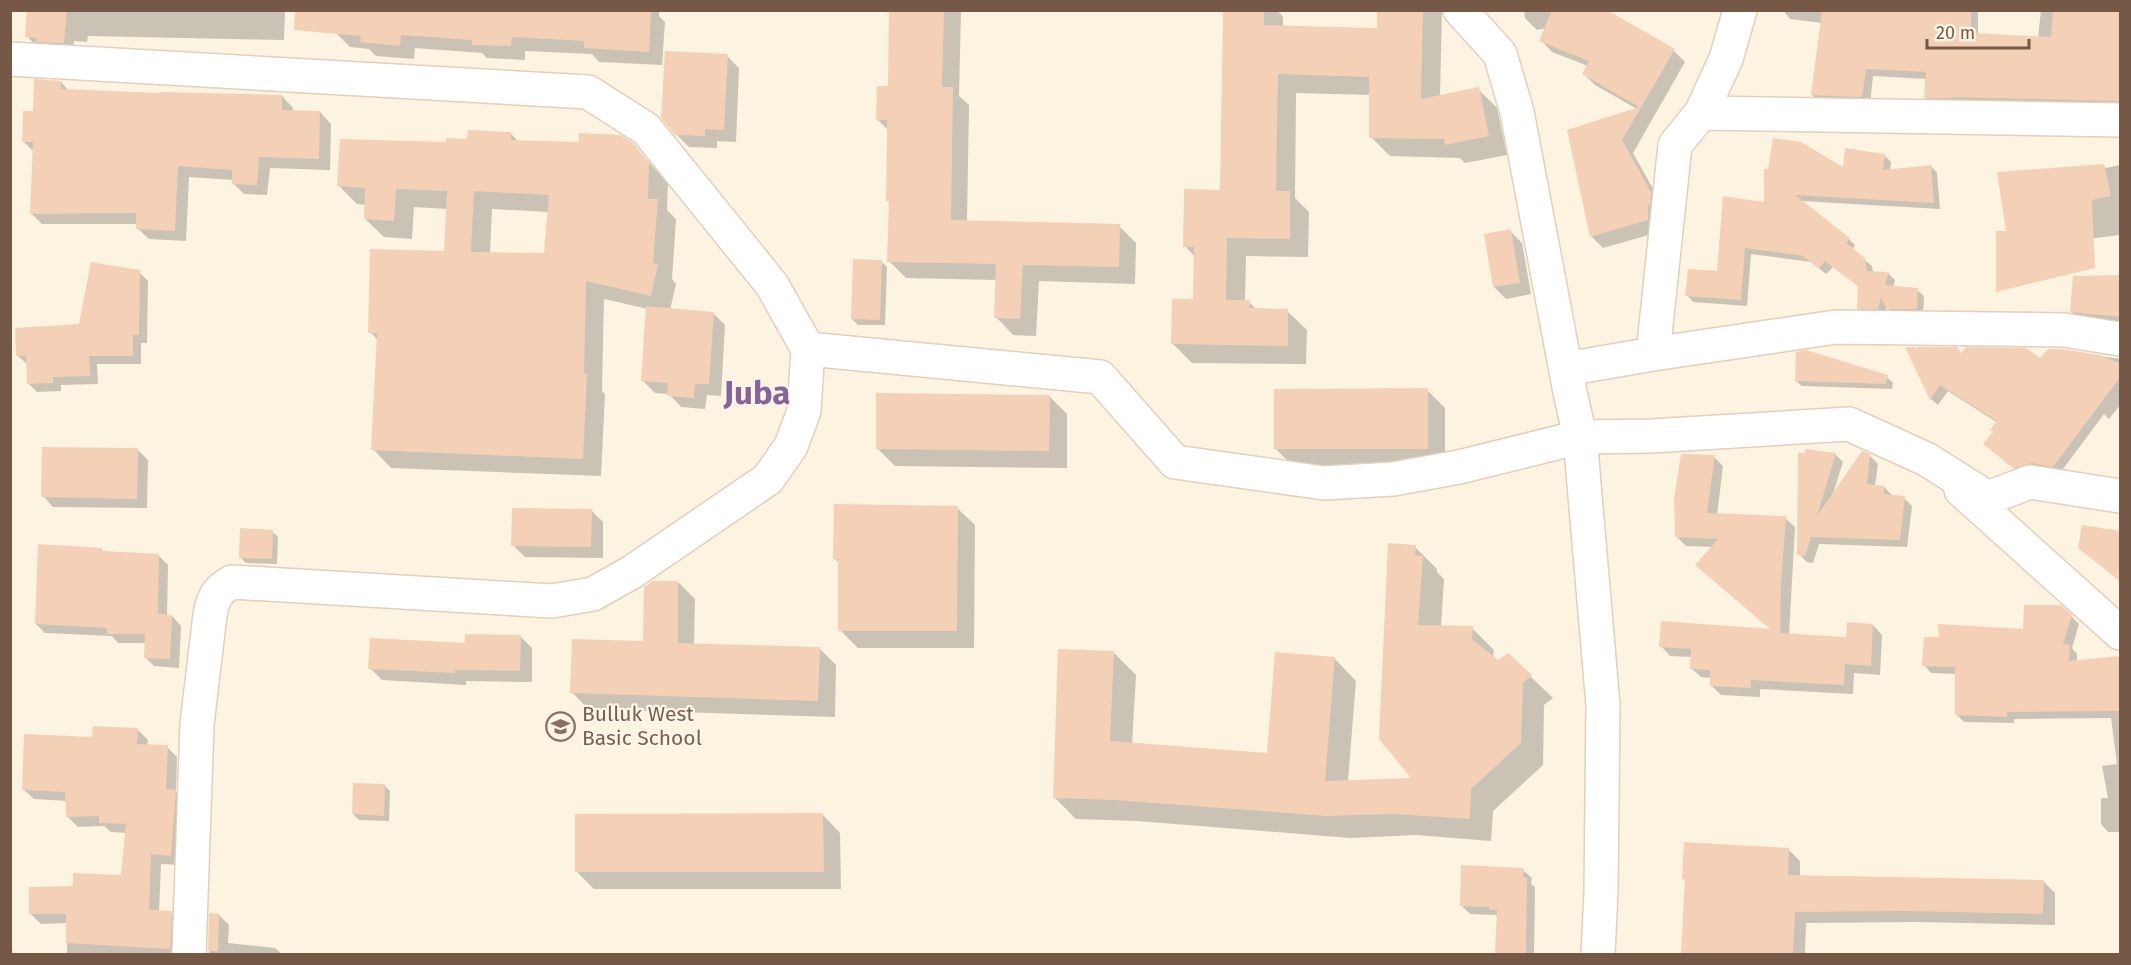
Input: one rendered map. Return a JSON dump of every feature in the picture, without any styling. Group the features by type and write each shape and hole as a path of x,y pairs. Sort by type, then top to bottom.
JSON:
{"street":[{"path":"1460,10 1500,54 1517,112 1580,437 1603,705 1598,954"},
{"path":"1653,354 1675,145 1701,113 1726,59 1740,10"},
{"path":"10,59 588,92 646,129 772,285 808,349 804,411 791,446 768,479 632,572 593,594 552,601 232,582 220,588 213,600 210,615 197,724 189,954"},
{"path":"1701,113 2121,120"},
{"path":"1566,369 1836,327 2064,330 2121,339"},
{"path":"808,349 1100,377 1175,462 1324,483 1393,478 1459,467 1580,437 1651,436 1849,424 1926,459 1988,498 2030,482 2121,496"},
{"path":"1926,459 2121,633"}],"building":[{"path":"27,10 67,10 64,43 36,42 37,38 25,37"},
{"path":"295,10 651,10 649,52 584,48 584,41 512,37 511,46 472,45 472,40 401,35 400,46 360,42 361,36 294,30"},
{"path":"889,10 944,10 942,87 953,87 951,220 1120,224 1119,267 1023,265 1020,319 994,318 996,264 887,262 889,201 886,201 887,120 876,120 877,86 888,86"},
{"path":"1223,10 1264,10 1264,25 1377,28 1377,10 1423,10 1421,99 1479,87 1489,136 1445,145 1444,139 1369,138 1369,77 1278,74 1276,191 1290,191 1290,239 1227,238 1226,300 1250,300 1249,308 1288,309 1288,346 1171,344 1172,299 1193,299 1194,247 1183,247 1184,189 1220,190"},
{"path":"1552,10 1607,10 1675,49 1622,140 1651,192 1648,220 1590,237 1567,130 1639,107 1582,74 1589,61 1539,41"},
{"path":"1822,10 1971,10 1971,33 2051,37 2053,10 2121,10 2121,101 1924,98 1926,72 1866,69 1862,97 1811,95"},
{"path":"665,51 728,54 724,130 705,129 705,136 675,135 661,118"},
{"path":"34,79 61,81 61,89 282,95 282,110 320,111 319,159 259,157 257,185 232,184 232,170 178,166 175,231 136,229 136,213 30,214 33,142 22,142 23,111 33,111"},
{"path":"468,130 511,132 511,140 579,142 579,133 621,135 633,143 649,163 648,199 658,199 653,263 658,264 651,296 586,281 584,374 587,374 583,459 371,450 377,333 368,333 370,249 444,251 447,191 396,189 394,221 364,219 365,188 337,186 340,139 446,142 446,138 467,139","holes":["474,191 549,195 544,253 471,252"]},
{"path":"1773,138 1801,142 1843,167 1845,148 1885,154 1883,170 1931,165 1934,203 1795,195 1850,238 1846,243 1865,258 1867,271 1889,272 1885,285 1918,288 1917,309 1887,309 1881,298 1878,309 1857,309 1858,286 1825,261 1819,269 1803,256 1745,248 1741,300 1685,296 1688,269 1717,271 1723,196 1764,202 1764,169 1768,169"},
{"path":"2104,164 2111,196 2092,200 2095,268 1996,292 1996,231 2006,231 1997,172"},
{"path":"1511,229 1520,283 1493,287 1484,234"},
{"path":"853,259 882,260 880,320 851,319"},
{"path":"91,262 140,270 139,335 133,335 133,356 89,356 90,376 53,377 53,383 27,384 26,356 16,356 15,328 79,324"},
{"path":"2121,275 2121,317 2070,312 2073,276"},
{"path":"646,306 714,312 709,384 695,384 694,398 667,396 668,383 641,381"},
{"path":"1905,347 1915,347 1915,349 1917,347 1957,347 1961,353 1966,347 2026,348 2040,358 2048,349 2062,349 2099,355 2121,364 2121,376 2053,467 2032,463 2013,468 1983,444 1993,432 1990,430 1997,421 1940,385 1930,400"},
{"path":"1806,350 1888,375 1886,384 1795,381 1796,352"},
{"path":"1428,388 1428,449 1274,449 1274,389"},
{"path":"876,393 1050,395 1049,451 876,449"},
{"path":"42,447 138,448 137,499 41,497"},
{"path":"1805,449 1836,453 1817,516 1862,451 1870,454 1867,484 1884,486 1884,494 1905,496 1900,540 1811,537 1805,556 1797,555 1798,453 1805,453"},
{"path":"1681,454 1715,455 1707,513 1786,516 1780,633 1846,637 1847,622 1873,624 1871,666 1845,664 1844,685 1751,680 1751,688 1710,686 1710,670 1690,669 1691,649 1659,647 1661,621 1770,629 1695,565 1718,539 1675,537 1674,499"},
{"path":"834,504 958,506 957,631 838,631 838,559 833,559"},
{"path":"512,508 592,509 591,547 511,546"},
{"path":"2082,525 2121,531 2121,582 2078,548"},
{"path":"240,528 273,530 272,559 239,558"},
{"path":"1388,543 1416,545 1415,555 1423,556 1418,625 1473,626 1472,639 1498,660 1508,653 1532,675 1523,683 1521,743 1471,789 1470,819 1394,814 1327,816 1114,800 1053,798 1058,649 1114,651 1110,741 1267,753 1275,652 1335,657 1325,781 1411,778 1379,739"},
{"path":"38,544 159,554 158,614 172,615 170,659 144,658 145,634 107,634 107,628 35,624"},
{"path":"653,581 678,581 678,643 820,647 818,701 570,693 572,639 643,641 644,587"},
{"path":"2024,605 2061,605 2072,615 2063,644 2070,645 2069,661 2121,656 2121,711 2007,712 2007,717 1955,715 1955,667 1922,666 1924,637 1939,637 1938,624 2023,629"},
{"path":"465,634 521,635 520,671 455,670 455,673 368,669 370,638 465,643"},
{"path":"93,726 138,728 137,744 168,745 166,789 176,790 171,856 151,854 149,910 172,911 170,949 66,943 66,914 29,914 29,887 73,886 73,873 121,875 126,824 99,823 99,816 66,817 65,792 22,790 24,734 92,737"},
{"path":"353,783 385,784 384,816 352,814"},
{"path":"823,813 824,872 575,872 575,814"},
{"path":"1684,842 1789,848 1788,875 2044,880 2043,914 1904,911 1795,912 1793,954 1681,954 1685,879 1682,879"},
{"path":"1461,865 1524,868 1523,877 1527,878 1526,954 1495,954 1497,910 1489,910 1489,907 1460,906"},
{"path":"209,913 219,914 218,951 208,951"}],"place":[{"name":"Bulluk West Basic School","path":"561,726"}],"district":[{"name":"Juba","path":"757,393"}]}
